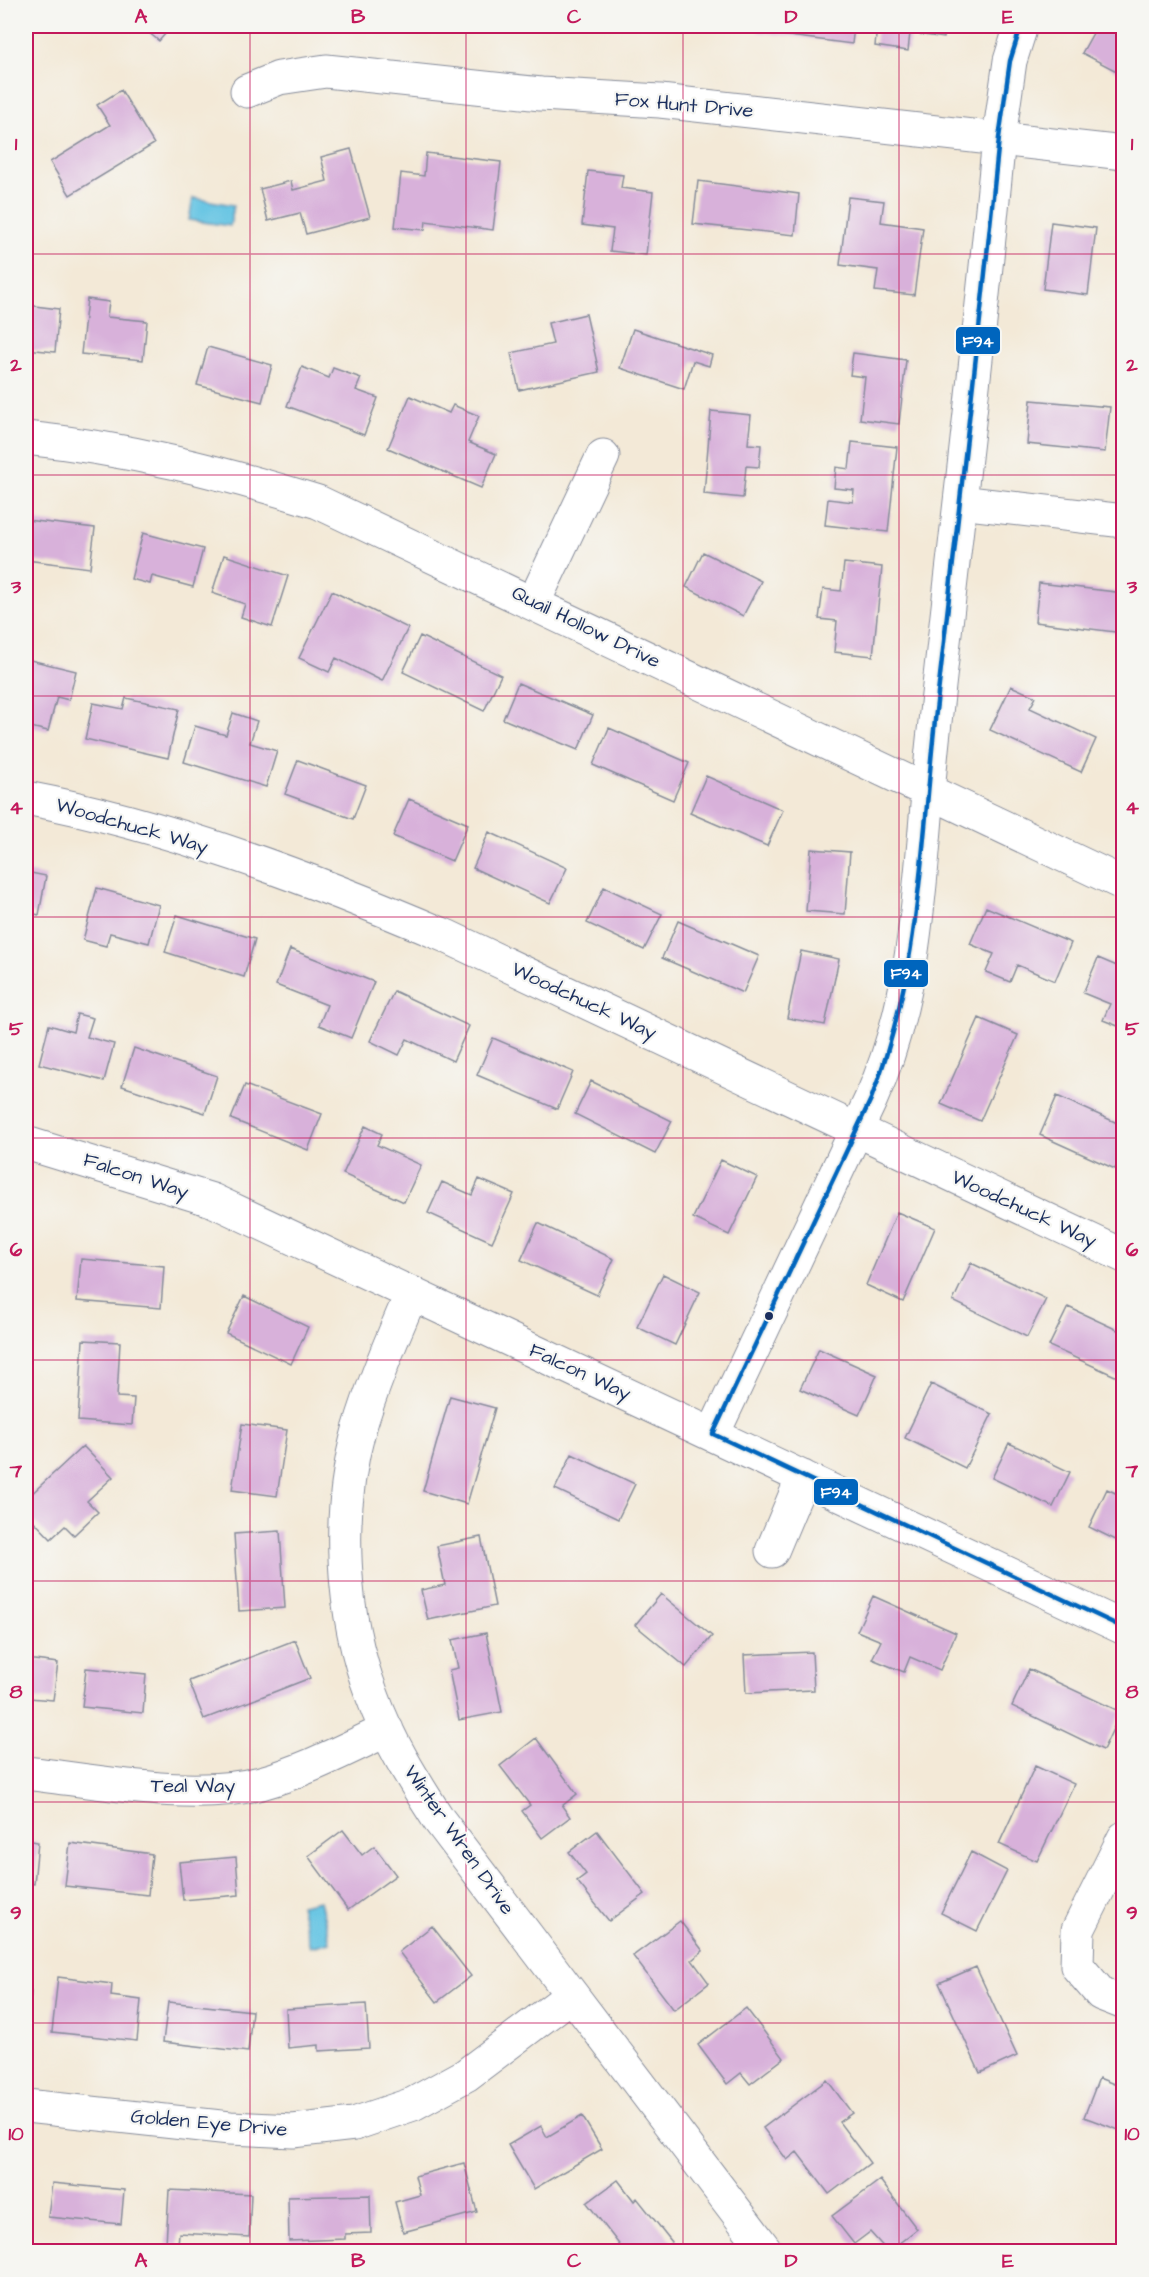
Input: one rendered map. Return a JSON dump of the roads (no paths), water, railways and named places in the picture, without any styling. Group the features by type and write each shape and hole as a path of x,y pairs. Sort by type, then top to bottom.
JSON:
{"street":[{"path":"713,1434 888,1061 900,1018 908,975 999,138 1010,61 1021,26"},
{"name":"Fox Hunt Drive","path":"247,91 279,78 326,71 541,94 660,101 1124,153"},
{"name":"Quail Hollow Drive","path":"26,438 157,457 237,477 318,502 534,602 1124,884"},
{"path":"534,602 603,456"},
{"path":"960,502 1124,521"},
{"name":"Woodchuck Way","path":"26,798 140,827 242,858 344,893 446,936 1124,1257"},
{"name":"Falcon Way","path":"26,1143 212,1200 1124,1628"},
{"name":"Winter Wren Drive","path":"412,1293 376,1378 359,1432 347,1514 345,1548 348,1581 358,1651 371,1695 410,1777 439,1820 767,2252"},
{"path":"772,1551 803,1477"},
{"name":"Teal Way","path":"26,1773 160,1788 226,1789 290,1774 387,1730"},
{"path":"1124,1838 1078,1930 1077,1966 1101,1994 1124,2003"},
{"name":"Golden Eye Drive","path":"26,2106 241,2128 293,2131 354,2124 413,2104 466,2075 572,1995"}],"water":[{"path":"193,198 234,205 230,226 189,220"},
{"path":"320,1901 330,1942 310,1947 300,1905"}]}
